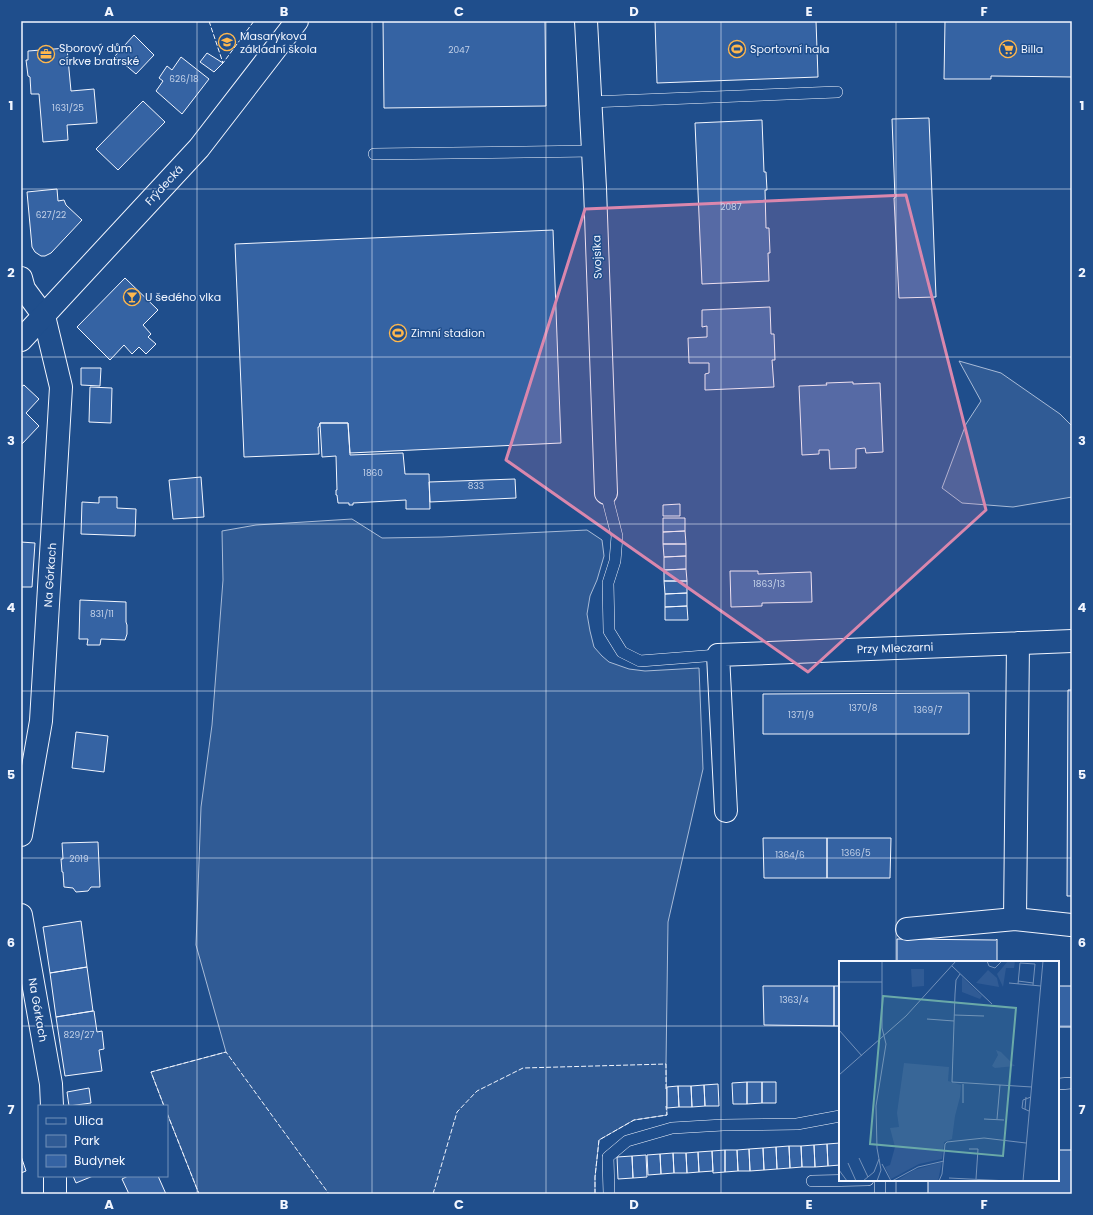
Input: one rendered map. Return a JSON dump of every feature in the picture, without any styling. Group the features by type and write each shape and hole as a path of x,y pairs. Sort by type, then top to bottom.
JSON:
{"street":[{"name":"Frýdecká","path":"21,340 199,148 296,21"},
{"name":"Svojsíka","path":"586,21 593,151 606,493"},
{"path":"21,278 24,289 44,316"},
{"name":"Na Górkach","path":"21,835 40,721 62,387 44,316"},
{"name":"Przy Mleczarni","path":"718,655 1072,641"},
{"path":"1014,919 1018,643"},
{"path":"718,655 726,811"},
{"name":"Na Górkach","path":"21,915 51,1084 52,1105"},
{"path":"908,929 1014,919 1071,925"},
{"path":"54,1177 55,1194"}],"lane":[{"path":"590,102 837,92"},
{"path":"374,154 593,151"},
{"path":"606,493 617,536 615,561 608,583 609,631 622,652 640,661 718,655"},
{"path":"1059,1084 1072,1083"},
{"path":"609,1194 608,1157 627,1140 672,1128 723,1125 797,1124 839,1116"},
{"path":"812,1181 839,1181"},
{"path":"880,1181 880,1194"}],"highlighted area":[{"path":"906,195 986,510 808,672 506,460 585,209"}],"green space":[{"path":"959,361 1001,373 1060,414 1072,426 1072,497 1013,507 962,503 942,488 966,424 981,401"},
{"path":"352,519 382,538 442,537 587,530 602,540 604,556 597,580 590,596 587,614 594,647 609,662 629,669 645,671 699,668 703,769 668,922 666,1064 667,1115 634,1120 599,1140 595,1177 595,1194 199,1194 168,1116 168,1105 164,1105 151,1072 226,1052 196,945 201,807 212,725 223,580 222,531 256,525"}],"building":[{"path":"383,21 545,21 546,106 384,108"},
{"name":"Sportovní hala","path":"655,21 816,21 818,77 657,83"},
{"name":"Billa","path":"945,21 1072,21 1072,77 991,76 991,79 944,79"},
{"path":"134,35 154,55 136,74 115,56"},
{"path":"67,48 71,91 94,89 97,123 67,125 68,140 43,142 39,94 31,94 30,77 28,76 26,60 28,60 28,51"},
{"path":"207,53 223,63 214,72 200,62"},
{"path":"181,57 209,79 182,114 156,91 163,81 159,78 167,66 172,70"},
{"path":"143,101 165,122 118,170 96,149"},
{"path":"929,118 936,297 899,298 892,119"},
{"path":"762,120 764,172 766,172 767,190 765,190 766,228 769,228 769,281 702,284 695,123"},
{"path":"57,189 58,201 64,200 66,205 82,220 51,253 41,256 35,252 32,247 27,192"},
{"name":"Zimní stadion","path":"553,230 561,443 350,453 348,423 320,423 318,427 319,454 244,457 235,244"},
{"path":"125,278 158,310 143,325 151,334 148,337 156,344 146,354 139,347 132,354 124,345 110,360 77,327"},
{"path":"770,307 771,334 774,334 775,360 772,360 774,387 705,390 705,374 709,373 709,363 689,363 688,338 707,337 707,326 702,327 702,310"},
{"path":"81,368 101,368 100,386 81,385"},
{"path":"853,382 853,384 880,383 883,452 866,453 865,448 856,449 856,468 830,469 829,450 819,450 819,454 802,455 799,386"},
{"path":"24,385 39,399 26,413 39,426 21,445 21,387"},
{"path":"90,387 112,388 111,423 89,422"},
{"path":"320,423 348,423 350,455 403,453 405,474 429,474 430,509 406,509 406,500 353,503 353,505 349,505 349,503 338,503 336,495 336,456 322,457"},
{"path":"201,477 204,517 173,519 169,480"},
{"path":"515,479 516,498 430,502 429,482"},
{"path":"99,497 117,497 117,508 136,509 135,536 81,534 82,502 99,503"},
{"path":"680,504 680,516 663,516 663,505"},
{"path":"663,518 685,518 685,531 663,532"},
{"path":"685,531 686,544 663,544 663,532"},
{"path":"21,542 35,543 32,587 21,587"},
{"path":"663,544 686,544 686,556 664,557"},
{"path":"686,556 686,569 664,570 664,557"},
{"path":"686,569 687,581 664,581 664,570"},
{"path":"730,571 758,571 758,574 811,572 812,602 762,603 762,606 731,607"},
{"path":"664,581 687,581 687,593 665,594"},
{"path":"687,593 687,606 665,607 665,594"},
{"path":"80,600 126,602 127,634 125,640 101,639 100,645 87,645 88,639 79,639"},
{"path":"687,606 688,620 665,620 665,607"},
{"path":"1068,690 1072,690 1072,896 1067,896"},
{"path":"969,693 969,734 763,734 763,694"},
{"path":"76,732 108,736 104,772 72,768"},
{"path":"763,838 827,838 827,878 764,878"},
{"path":"827,838 891,838 890,878 827,878"},
{"path":"98,842 100,887 91,887 88,891 76,892 73,888 64,887 61,859 63,859 62,843"},
{"path":"81,921 87,967 50,973 43,927"},
{"path":"897,939 997,939 997,961 897,961"},
{"path":"87,967 93,1011 56,1017 50,973"},
{"path":"763,986 834,986 834,1026 764,1025"},
{"path":"834,986 839,986 839,1026 834,1026"},
{"path":"1059,986 1072,986 1072,1027 1059,1027"},
{"path":"94,1011 97,1032 102,1031 104,1049 99,1050 102,1071 65,1076 56,1017"},
{"path":"747,1082 762,1082 762,1103 747,1104"},
{"path":"747,1082 747,1104 733,1104 732,1083"},
{"path":"762,1082 776,1082 776,1103 762,1103"},
{"path":"718,1084 719,1106 705,1106 704,1085"},
{"path":"704,1085 705,1106 692,1107 691,1086"},
{"path":"678,1086 691,1086 692,1107 679,1107"},
{"path":"678,1086 679,1107 667,1108 667,1087"},
{"path":"89,1088 91,1103 69,1105 67,1092"},
{"path":"839,1143 839,1165 828,1166 827,1144"},
{"path":"827,1144 828,1166 815,1167 814,1145"},
{"path":"814,1145 815,1167 802,1167 801,1146"},
{"path":"789,1146 801,1146 802,1167 790,1168"},
{"path":"789,1146 790,1168 777,1169 776,1147"},
{"path":"776,1147 777,1169 764,1170 763,1148"},
{"path":"763,1148 764,1170 750,1171 749,1149"},
{"path":"749,1149 750,1171 738,1171 737,1150"},
{"path":"725,1150 725,1172 713,1173 712,1151"},
{"path":"725,1150 737,1150 738,1171 725,1172"},
{"path":"1059,1150 1072,1150 1072,1194 928,1194 928,1181 1059,1181"},
{"path":"712,1151 713,1171 699,1172 698,1152"},
{"path":"698,1152 699,1172 687,1173 686,1153"},
{"path":"673,1153 686,1153 687,1173 674,1173"},
{"path":"673,1153 674,1173 661,1174 660,1154"},
{"path":"660,1154 661,1174 648,1175 647,1155"},
{"path":"646,1155 647,1177 633,1178 632,1156"},
{"path":"21,1156 26,1171 21,1173"},
{"path":"632,1156 633,1178 618,1179 617,1157"},
{"path":"73,1177 91,1177 76,1183"},
{"path":"126,1177 158,1177 166,1194 129,1194 122,1179"}],"fence":[{"path":"209,21 223,63 254,21"},
{"path":"164,1105 151,1072 226,1052 329,1194"},
{"path":"433,1194 457,1112 477,1091 523,1068 666,1064 666,1090"},
{"path":"595,1194 595,1177 599,1140 634,1120 667,1115 666,1106"},
{"path":"168,1116 199,1194"}],"place":[{"name":"Masarykova základní škola","path":"227,42"},
{"name":"Sportovní hala","path":"737,49"},
{"name":"Billa","path":"1008,49"},
{"name":"Sborový dům církve bratrské","path":"46,54"},
{"name":"U šedého vlka","path":"132,297"},
{"name":"Zimní stadion","path":"398,333"}]}
